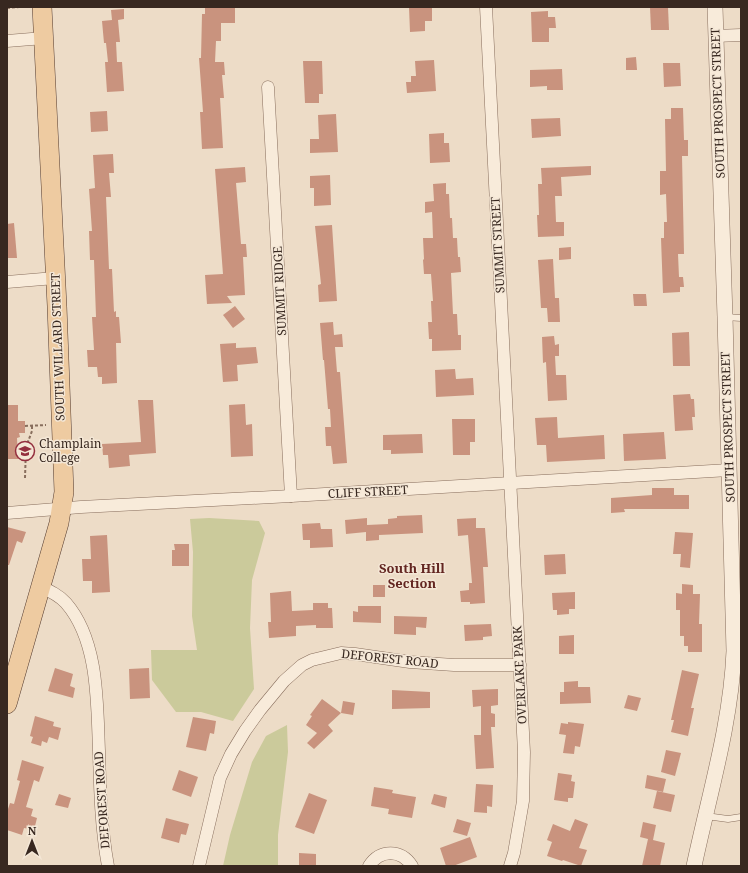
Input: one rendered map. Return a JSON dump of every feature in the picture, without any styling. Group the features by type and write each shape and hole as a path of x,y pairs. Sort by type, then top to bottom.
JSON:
{"main road":[{"name":"SOUTH WILLARD STREET","path":"9,693 41,587 62,508 64,482 56,278 42,7"}],"street":[{"name":"SUMMIT STREET","path":"486,7 510,483"},
{"name":"SOUTH PROSPECT STREET","path":"694,866 728,710 732,682 737,596 729,470 715,7"},
{"path":"715,36 741,35"},
{"path":"7,41 44,38"},
{"name":"SUMMIT RIDGE","path":"268,87 291,496"},
{"path":"7,282 56,278"},
{"name":"CLIFF STREET","path":"7,513 62,508 729,470"},
{"name":"OVERLAKE PARK","path":"510,483 524,752 524,782 519,825 510,866"},
{"name":"DEFOREST ROAD","path":"41,587 60,597 73,612 81,627 90,654 95,684 102,820 108,866"},
{"name":"DEFOREST ROAD","path":"199,866 220,778 231,754 260,710 284,681 302,665 312,660 341,653 410,662 454,665 520,665"},
{"path":"369,866 380,855 391,853 401,855 406,858 412,866"}],"lane":[{"path":"725,317 741,318"},
{"path":"705,816 728,819 741,817"}],"path":[{"path":"7,8 19,7"},
{"path":"25,426 46,425"},
{"path":"24,478 26,447 32,432 32,426"}],"green space":[{"path":"209,518 259,521 265,533 252,580 250,628 254,689 233,721 201,712 176,712 152,680 151,650 197,650 192,616 193,552 190,519"},
{"path":"287,725 288,752 278,835 278,866 223,866 230,835 252,762 266,736"}],"building":[{"path":"205,7 235,8 235,23 221,23 221,41 216,41 215,62 224,62 225,75 222,75 224,98 220,98 223,148 202,149 200,112 203,112 199,58 201,58 202,14 205,14"},
{"path":"409,7 432,7 432,21 425,21 425,31 410,32"},
{"path":"650,7 668,7 669,30 651,30"},
{"path":"124,9 124,19 118,20 120,42 116,42 117,62 122,62 124,91 107,92 105,62 108,62 106,43 104,43 102,21 112,20 111,10"},
{"path":"548,11 548,17 555,17 556,28 549,28 549,42 532,42 531,12"},
{"path":"636,57 637,70 626,70 626,58"},
{"path":"434,60 436,91 407,93 406,82 411,82 411,76 416,76 415,61"},
{"path":"303,61 322,61 323,94 319,94 319,103 305,103"},
{"path":"663,63 680,63 681,86 664,87"},
{"path":"562,69 563,90 547,90 547,86 530,87 530,70"},
{"path":"671,108 683,108 684,140 688,140 688,156 682,156 684,254 678,254 679,277 683,277 684,287 680,287 680,292 663,293 661,238 664,238 664,222 667,222 666,194 660,195 660,171 666,171 665,119 671,119"},
{"path":"107,111 108,131 91,132 90,112"},
{"path":"336,114 338,152 310,153 310,139 319,139 318,115"},
{"path":"560,118 561,136 532,138 531,119"},
{"path":"444,133 444,143 449,143 450,162 430,163 429,134"},
{"path":"113,154 114,173 109,173 111,197 106,197 109,269 112,269 114,312 116,311 116,317 119,317 121,343 116,343 117,383 102,384 102,377 98,377 97,367 88,367 87,350 94,350 92,317 96,317 94,260 90,260 89,231 92,231 89,189 95,188 93,155"},
{"path":"591,166 591,175 561,177 562,196 555,196 556,222 564,222 564,236 538,237 538,184 542,184 541,168"},
{"path":"245,167 246,182 236,183 241,244 246,244 247,257 243,257 245,295 227,296 232,303 207,304 205,275 223,274 215,169"},
{"path":"330,175 331,205 314,206 314,188 310,188 310,176"},
{"path":"446,183 446,194 449,194 453,238 457,238 458,257 460,257 461,272 451,273 453,314 457,314 458,335 461,335 461,350 432,351 432,339 429,339 428,322 432,322 431,301 433,301 431,274 424,274 423,238 433,238 432,212 425,213 425,202 434,201 433,184"},
{"path":"14,223 17,258 7,258 7,224"},
{"path":"332,225 337,301 319,302 318,285 321,284 315,226"},
{"path":"571,247 571,259 559,260 559,248"},
{"path":"553,259 555,298 559,298 560,322 548,322 547,308 541,308 538,260"},
{"path":"633,294 646,294 647,306 634,306"},
{"path":"235,306 245,319 233,328 223,315"},
{"path":"333,322 334,335 342,334 343,347 335,347 337,372 340,372 347,463 333,464 331,446 326,446 325,427 331,427 320,323"},
{"path":"689,332 690,366 673,366 672,333"},
{"path":"554,336 555,345 559,344 559,356 555,356 556,375 566,375 567,400 548,401 546,362 543,363 542,337"},
{"path":"236,343 236,348 256,347 258,363 237,365 238,381 223,382 220,344"},
{"path":"455,369 456,379 473,378 474,395 436,397 435,370"},
{"path":"690,394 691,399 694,399 695,417 692,417 693,430 675,431 673,395"},
{"path":"138,400 153,400 156,453 129,455 130,466 109,468 108,455 103,455 102,444 141,442"},
{"path":"245,404 246,425 252,424 253,456 231,457 229,405"},
{"path":"7,405 18,405 18,421 25,421 25,433 19,433 20,437 17,438 18,459 7,459"},
{"path":"557,417 558,438 604,435 605,459 547,462 546,445 537,445 535,418"},
{"path":"452,419 475,419 475,442 470,442 470,455 453,455"},
{"path":"664,432 666,459 624,461 623,434"},
{"path":"422,434 423,453 391,454 391,450 383,450 383,435"},
{"path":"652,488 674,488 674,495 689,495 689,509 624,509 625,512 611,513 611,498 652,495"},
{"path":"422,515 423,533 379,535 379,540 366,541 366,532 346,534 345,520 367,518 367,525 388,524 388,519 397,518 397,516"},
{"path":"476,518 476,528 485,528 488,567 483,567 485,603 470,604 470,602 461,602 460,591 469,590 469,583 472,583 468,535 458,536 457,519"},
{"path":"320,523 321,529 332,529 333,547 310,548 310,540 303,540 302,524"},
{"path":"7,527 26,532 22,543 17,541 9,565 7,565"},
{"path":"675,532 693,533 690,568 680,567 681,554 673,554"},
{"path":"107,535 110,592 92,593 92,581 83,581 82,559 91,559 90,536"},
{"path":"174,544 189,544 189,566 172,566 172,550 175,550"},
{"path":"565,554 566,574 545,575 544,555"},
{"path":"682,584 693,585 693,594 700,594 699,624 702,624 702,652 688,652 688,646 684,646 684,636 680,636 680,610 676,610 676,593 682,594"},
{"path":"373,585 385,585 385,597 373,597"},
{"path":"291,591 292,611 313,610 313,603 328,603 328,608 332,608 333,628 316,628 316,625 296,626 296,636 269,638 268,622 271,622 270,593"},
{"path":"575,592 575,609 569,609 569,614 557,615 557,610 553,610 552,593"},
{"path":"358,606 381,606 381,623 353,622 353,611 358,612"},
{"path":"394,616 427,617 426,628 416,627 416,635 394,634"},
{"path":"491,624 492,636 483,637 483,640 465,641 464,625"},
{"path":"574,635 574,654 559,654 559,636"},
{"path":"55,668 73,674 70,686 75,688 73,698 48,691"},
{"path":"149,668 150,698 130,699 129,669"},
{"path":"682,670 699,674 691,708 694,708 688,736 671,732 674,720 671,720"},
{"path":"578,681 578,687 590,687 591,703 560,704 560,692 564,692 564,682"},
{"path":"498,689 498,705 491,706 491,713 495,714 495,727 491,727 494,768 476,769 474,735 481,735 481,706 473,707 472,690"},
{"path":"392,690 430,692 430,708 392,709"},
{"path":"628,695 641,698 637,711 624,708"},
{"path":"322,699 341,713 328,725 333,731 314,749 307,743 317,733 306,725 312,716 310,715"},
{"path":"343,701 355,703 353,715 341,713"},
{"path":"35,716 54,722 53,726 61,728 58,740 49,737 47,743 42,741 41,746 31,743 33,737 30,736"},
{"path":"193,717 216,721 214,734 210,733 206,751 186,747"},
{"path":"568,722 584,724 580,747 575,746 574,754 563,753 566,735 559,734 561,723 568,724"},
{"path":"666,750 681,753 675,776 661,772"},
{"path":"22,760 44,767 39,782 34,780 26,807 33,809 31,816 37,818 34,830 24,828 22,835 7,830 7,812 10,803 14,804 20,781 17,780"},
{"path":"179,770 198,777 191,797 172,790"},
{"path":"558,773 572,775 571,781 575,782 573,798 568,798 568,802 554,800"},
{"path":"647,775 666,779 663,792 645,788"},
{"path":"476,784 493,785 492,807 487,806 487,813 474,812"},
{"path":"374,787 393,790 392,793 416,797 412,818 388,814 389,809 371,806"},
{"path":"657,791 675,795 671,812 653,808"},
{"path":"309,793 327,800 314,834 295,827"},
{"path":"59,794 71,798 68,808 55,805"},
{"path":"434,794 447,797 445,808 431,804"},
{"path":"166,818 189,824 186,835 181,834 179,843 161,838"},
{"path":"457,819 471,823 467,836 453,832"},
{"path":"575,819 588,824 579,848 587,850 581,866 547,856 552,842 547,840 553,824 570,831"},
{"path":"643,822 656,825 653,840 665,843 660,866 642,866 648,839 640,837"},
{"path":"470,837 477,857 453,866 446,866 440,848"},
{"path":"299,853 316,854 316,866 299,866"}],"place":[{"name":"Champlain College","path":"25,451"}],"district":[{"name":"South Hill Section","path":"412,576"}]}
